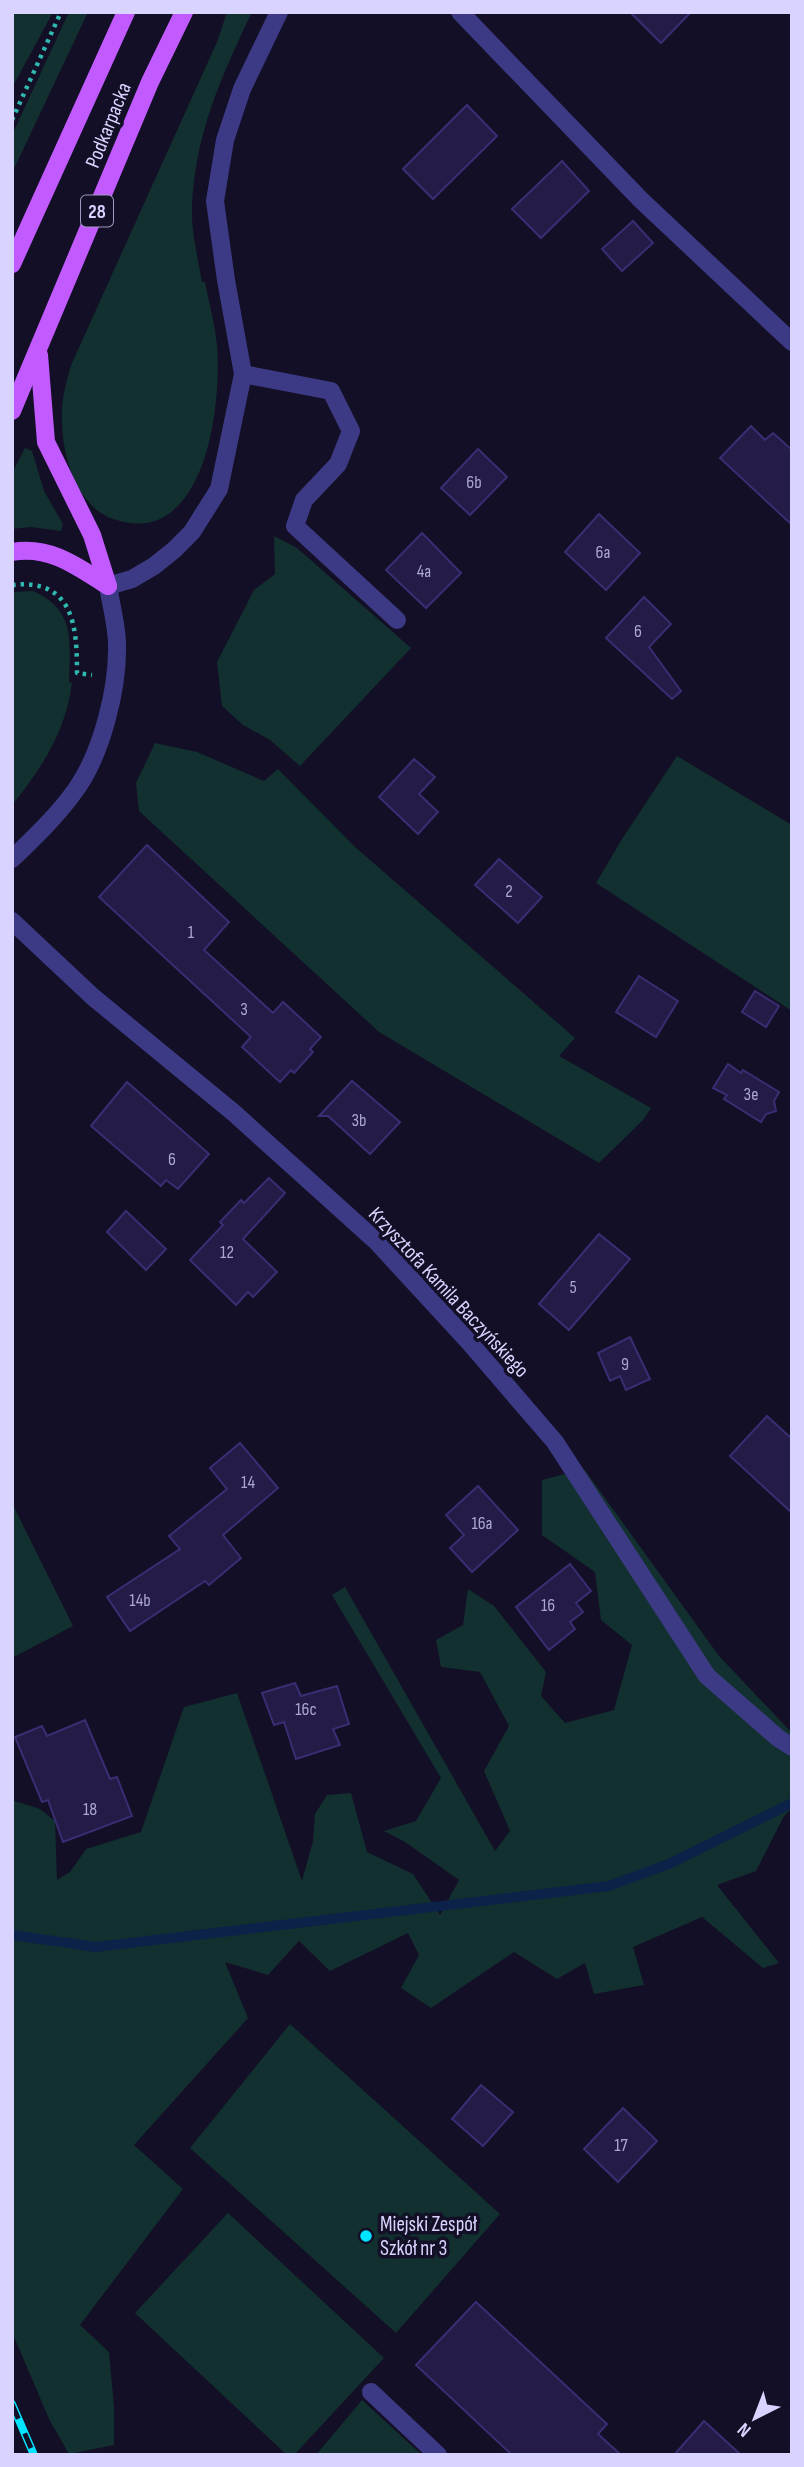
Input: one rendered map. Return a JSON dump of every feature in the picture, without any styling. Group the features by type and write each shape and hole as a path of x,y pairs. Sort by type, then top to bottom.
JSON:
{"main road":[{"name":"Podkarpacka","path":"12,264 126,12"},
{"name":"Podkarpacka","path":"12,411 150,82 184,12"},
{"path":"39,352 46,442 92,535 108,586"},
{"path":"12,552 20,550 59,555 108,586"}],"street":[{"path":"12,859 42,831 78,787 98,744 111,704 115,678 117,644 108,586 132,579 154,566 192,532 219,489 243,374 215,201 225,140 242,89 279,12"},
{"path":"460,12 641,200 792,342"},
{"path":"243,374 331,391 351,431 338,464 304,500 295,526 397,620"},
{"name":"Krzysztofa Kamila Baczyńskiego","path":"12,921 93,997 234,1113 376,1241 469,1342 555,1443 707,1676 792,1747"},
{"path":"371,2392 438,2455"}],"path":[{"path":"12,120 61,12"},
{"path":"12,585 41,586 62,600 75,621 77,673 94,675"}],"green space":[{"path":"12,12 53,12 12,88"},
{"path":"69,12 88,12 12,173 12,135"},
{"path":"227,12 252,12 211,106 198,155 192,207 202,282 205,282 217,345 217,390 209,442 202,467 191,489 177,507 154,521 136,524 125,522 113,519 89,503 74,478 68,463 63,434 64,391 72,363 217,42"},
{"path":"25,448 32,451 44,491 63,524 61,531 31,527 12,529 12,473"},
{"path":"274,536 297,548 411,648 300,766 270,740 243,725 222,706 217,662 254,590 275,574"},
{"path":"33,591 47,599 64,618 69,641 69,682 72,683 64,717 51,748 12,805 12,592"},
{"path":"155,743 197,752 264,781 278,769 354,846 575,1038 559,1056 651,1108 643,1120 599,1163 379,1032 139,811 136,783"},
{"path":"677,756 792,825 792,1011 596,883"},
{"path":"584,1469 719,1656 792,1733 792,1809 784,1816 756,1871 717,1885 779,1963 763,1968 702,1917 633,1947 644,1985 594,1994 585,1963 557,1979 514,1952 431,2008 401,1988 419,1955 408,1933 330,1971 299,1941 268,1975 225,1962 248,2018 134,2145 183,2189 80,2325 109,2352 114,2445 69,2454 49,2419 12,2332 12,1800 40,1809 55,1821 57,1880 70,1872 86,1849 141,1832 184,1707 237,1693 302,1881 313,1841 315,1814 327,1795 351,1793 367,1852 413,1874 440,1915 459,1880 405,1842 384,1831 416,1821 441,1778 332,1595 345,1587 495,1851 510,1831 484,1771 509,1726 480,1672 441,1667 436,1640 463,1625 468,1589 494,1606 546,1672 541,1696 565,1723 614,1710 632,1645 601,1620 595,1572 542,1535 542,1480"},
{"path":"12,1503 73,1626 12,1658"},
{"path":"290,2024 500,2214 396,2333 190,2148"},
{"path":"228,2213 384,2358 294,2455 287,2455 135,2313"},
{"path":"362,2400 422,2455 316,2455"}],"building":[{"path":"630,12 691,12 661,43"},
{"path":"467,105 497,136 433,199 403,169"},
{"path":"562,161 589,191 541,238 512,209"},
{"path":"633,221 653,243 622,271 602,249"},
{"path":"751,426 765,440 773,433 792,450 792,525 720,458"},
{"path":"478,449 507,477 470,515 441,488"},
{"path":"599,514 640,553 606,590 565,552"},
{"path":"422,533 461,573 426,608 386,570"},
{"path":"644,597 671,624 649,647 681,691 672,699 606,638"},
{"path":"414,759 435,777 419,794 438,812 418,834 379,797"},
{"path":"147,845 229,922 204,950 273,1013 283,1002 321,1037 310,1049 313,1052 294,1073 291,1070 280,1082 242,1047 251,1037 99,897"},
{"path":"499,859 542,897 518,923 475,885"},
{"path":"639,976 678,1001 656,1037 616,1012"},
{"path":"755,991 779,1006 766,1027 742,1012"},
{"path":"728,1064 779,1092 774,1101 776,1111 766,1114 761,1122 724,1099 727,1095 713,1088"},
{"path":"352,1081 400,1122 370,1154 328,1116 319,1116"},
{"path":"127,1082 209,1154 178,1189 166,1180 161,1186 91,1126"},
{"path":"269,1178 285,1193 243,1239 277,1272 253,1297 248,1292 236,1305 190,1260 223,1225 220,1222 241,1200 244,1203"},
{"path":"126,1211 166,1249 146,1270 107,1232"},
{"path":"599,1234 630,1259 569,1330 539,1304"},
{"path":"630,1337 650,1379 626,1390 620,1376 610,1381 598,1353"},
{"path":"767,1416 792,1439 792,1513 730,1456"},
{"path":"240,1443 278,1488 223,1535 241,1558 209,1585 205,1581 130,1631 107,1597 180,1549 169,1536 227,1489 210,1468"},
{"path":"478,1486 518,1530 472,1572 450,1548 464,1535 446,1515"},
{"path":"570,1564 591,1591 576,1603 583,1612 570,1622 575,1629 549,1650 516,1607"},
{"path":"295,1683 301,1696 337,1686 349,1724 333,1729 340,1745 296,1759 284,1722 274,1725 262,1693"},
{"path":"85,1720 110,1779 117,1777 132,1816 63,1842 48,1800 42,1802 15,1737 42,1726 47,1736"},
{"path":"481,2085 513,2112 483,2146 452,2119"},
{"path":"623,2108 657,2141 618,2182 584,2149"},
{"path":"476,2302 607,2424 598,2434 621,2455 512,2455 416,2365"},
{"path":"704,2421 741,2455 674,2455"}],"waterway":[{"path":"12,1935 96,1947 609,1886 671,1863 792,1803"}],"railway":[{"path":"12,2404 34,2455"}],"place":[{"name":"Miejski Zespół Szkół nr 3","path":"366,2236"}]}
